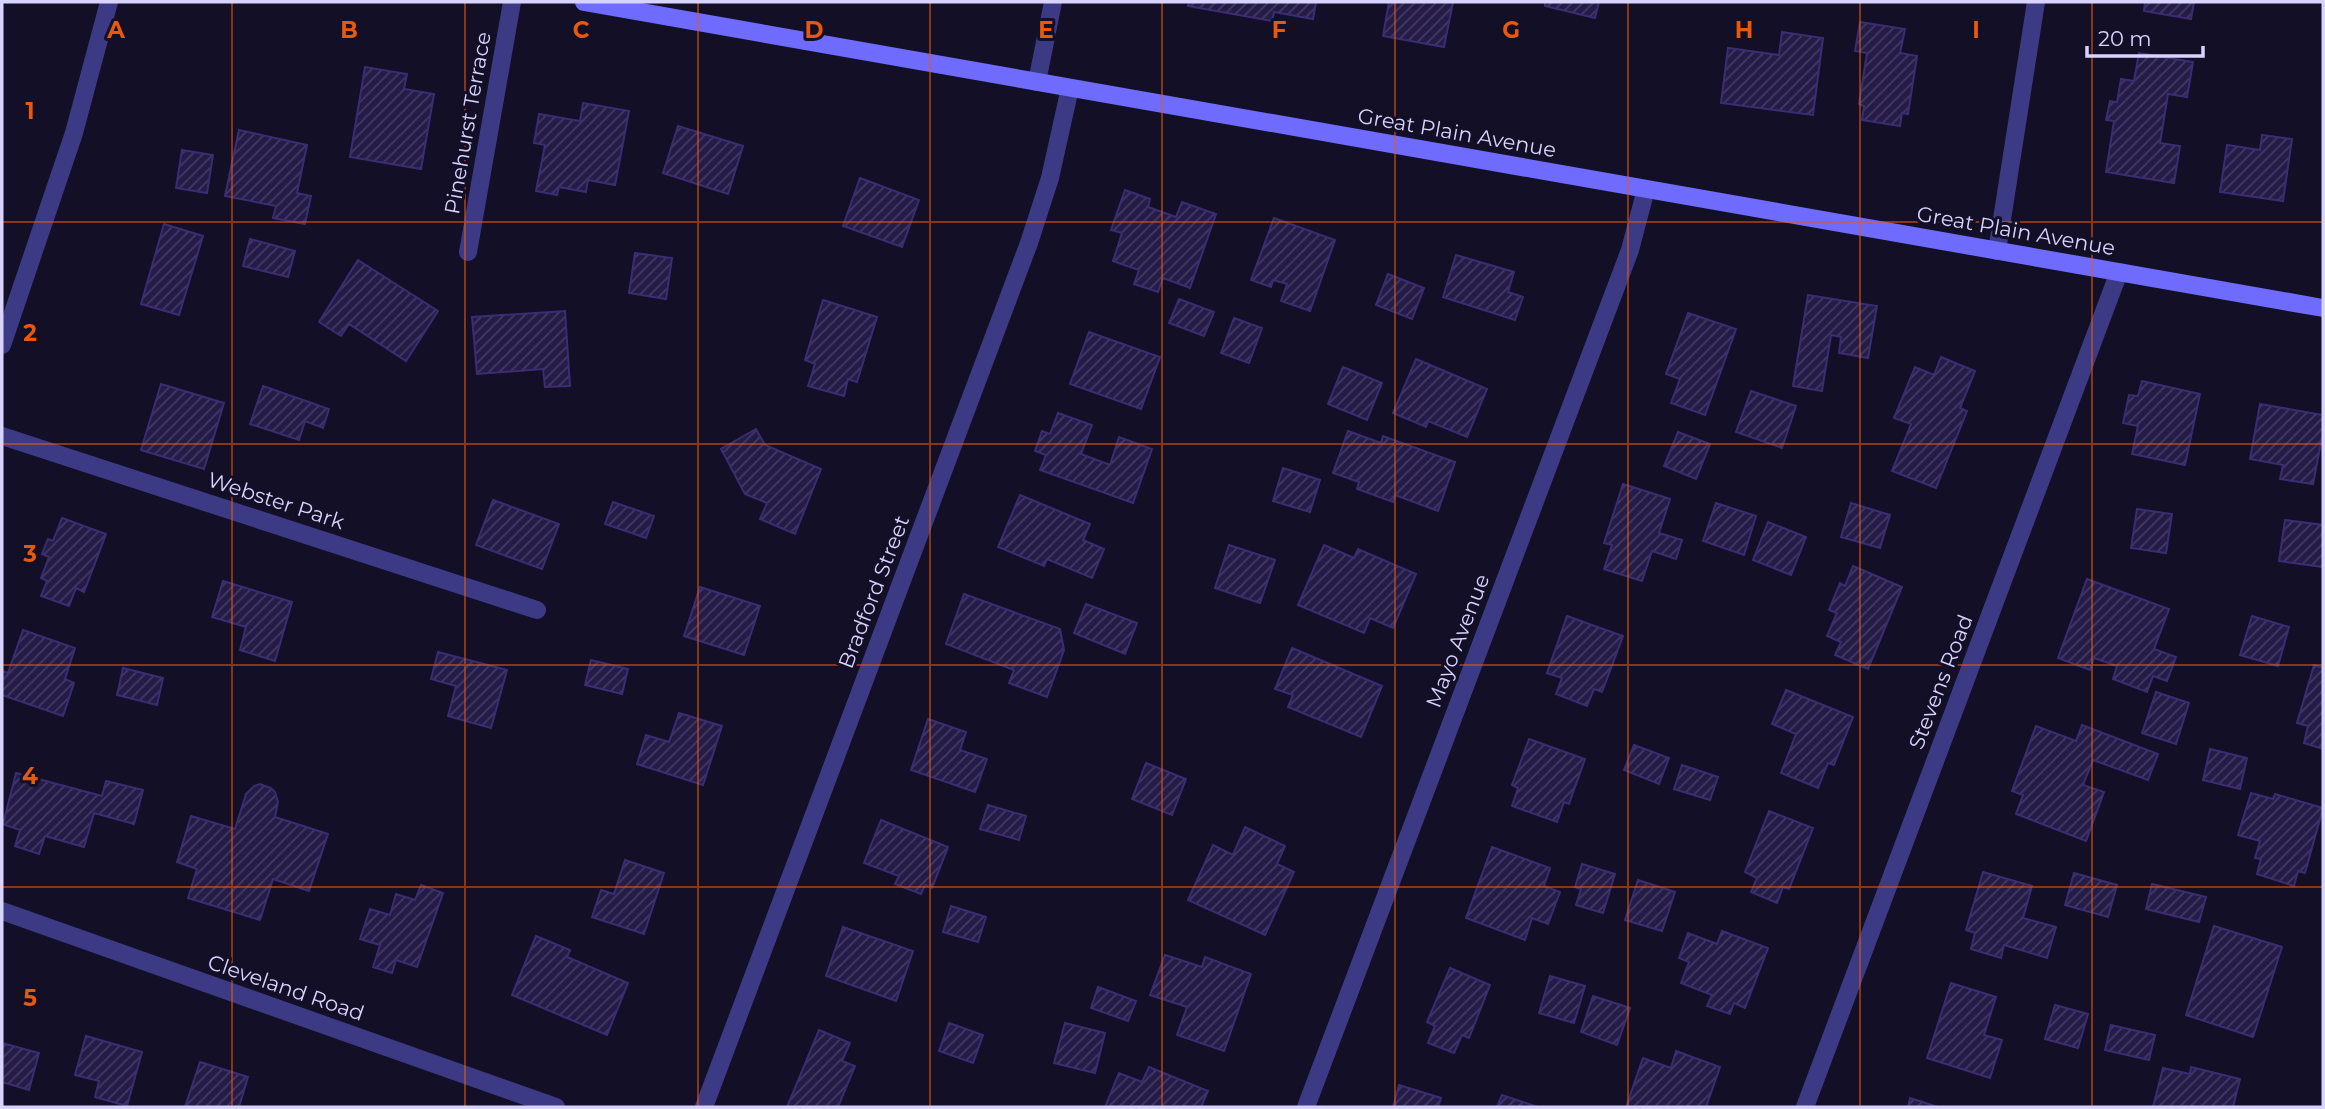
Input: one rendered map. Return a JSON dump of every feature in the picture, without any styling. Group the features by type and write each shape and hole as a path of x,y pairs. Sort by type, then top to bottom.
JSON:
{"main road":[{"name":"Great Plain Avenue","path":"584,2 2323,308"}],"street":[{"path":"2,345 74,133 109,2"},
{"name":"Pinehurst Terrace","path":"468,252 512,2"},
{"path":"1037,82 1053,2"},
{"path":"1997,251 2036,2"},
{"name":"Bradford Street","path":"704,1107 1030,243 1050,178 1070,88"},
{"name":"Mayo Avenue","path":"1306,1107 1630,250 1646,189"},
{"name":"Stevens Road","path":"1805,1107 2119,272"},
{"name":"Webster Park","path":"2,436 537,610"},
{"name":"Cleveland Road","path":"2,911 556,1107"}],"building":[{"path":"1189,2 1316,2 1313,19 1274,12 1272,21 1188,6"},
{"path":"1389,2 1453,2 1444,47 1383,36"},
{"path":"1545,2 1599,2 1595,18 1545,6"},
{"path":"2145,2 2194,2 2191,19 2144,11"},
{"path":"1860,22 1905,29 1900,53 1917,56 1908,114 1902,113 1900,126 1862,120 1864,106 1859,104 1867,53 1855,51"},
{"path":"1782,32 1823,38 1813,115 1721,103 1728,48 1779,55"},
{"path":"2139,53 2193,62 2187,97 2168,94 2160,143 2180,146 2174,183 2106,172 2114,121 2106,120 2110,101 2117,102 2121,79 2134,81"},
{"path":"365,67 407,74 404,89 434,94 421,169 350,157"},
{"path":"583,103 629,111 615,185 588,180 586,192 559,187 557,195 536,191 545,145 534,143 539,114 580,121"},
{"path":"678,126 743,146 728,194 663,173"},
{"path":"239,130 307,145 297,193 311,196 305,224 273,218 276,206 225,196"},
{"path":"2262,135 2292,139 2283,201 2220,192 2227,145 2260,150"},
{"path":"182,150 213,155 207,193 176,188"},
{"path":"860,178 919,200 902,247 843,226"},
{"path":"1125,190 1150,199 1148,207 1176,217 1182,202 1216,214 1190,288 1163,278 1158,292 1134,284 1139,270 1113,261 1122,233 1111,230"},
{"path":"1274,218 1335,240 1310,311 1281,301 1287,284 1273,280 1271,287 1251,280"},
{"path":"164,224 203,236 179,315 141,304"},
{"path":"250,239 295,251 288,277 243,266"},
{"path":"635,253 672,258 666,299 629,293"},
{"path":"1456,255 1514,272 1508,292 1523,297 1515,320 1443,297"},
{"path":"358,260 438,311 406,361 349,324 341,336 319,322"},
{"path":"1388,274 1424,288 1412,319 1376,305"},
{"path":"1808,295 1877,306 1868,358 1839,353 1841,337 1831,335 1822,391 1793,386"},
{"path":"1179,299 1214,312 1204,336 1169,323"},
{"path":"823,300 877,317 857,382 848,379 844,396 808,386 815,364 805,360"},
{"path":"565,311 570,386 545,387 543,369 477,374 472,317"},
{"path":"1688,313 1736,329 1705,415 1671,403 1680,379 1666,374"},
{"path":"1234,318 1262,328 1249,363 1221,353"},
{"path":"1089,332 1160,357 1141,409 1070,384"},
{"path":"1941,357 1975,371 1960,408 1967,411 1936,488 1892,471 1911,424 1894,418 1915,367 1934,375"},
{"path":"1416,359 1487,389 1467,437 1428,421 1426,427 1393,413"},
{"path":"1343,367 1382,383 1367,420 1328,404"},
{"path":"2142,381 2200,394 2185,465 2132,454 2138,426 2123,423 2129,395 2138,396"},
{"path":"161,384 224,403 204,469 141,450"},
{"path":"263,386 329,409 323,428 305,421 299,440 250,424"},
{"path":"1751,391 1796,406 1782,448 1736,432"},
{"path":"2260,404 2323,415 2323,432 2313,484 2280,479 2283,465 2250,459"},
{"path":"1058,413 1092,425 1081,454 1110,465 1119,437 1152,449 1133,503 1040,470 1046,455 1035,451 1042,431 1050,434"},
{"path":"756,429 765,445 821,469 795,534 760,519 767,503 745,494 721,449"},
{"path":"1348,431 1381,443 1383,436 1455,462 1438,511 1395,495 1393,502 1357,489 1359,482 1333,473"},
{"path":"1678,432 1710,444 1696,479 1664,466"},
{"path":"1283,468 1320,480 1310,512 1273,501"},
{"path":"1623,484 1670,499 1659,533 1682,540 1676,559 1652,551 1642,581 1604,569 1612,545 1604,543"},
{"path":"1020,495 1090,524 1083,540 1104,549 1092,578 1047,559 1044,566 998,547"},
{"path":"493,500 559,524 542,569 476,545"},
{"path":"613,502 654,516 646,538 605,524"},
{"path":"1716,503 1756,516 1744,555 1703,541"},
{"path":"1851,503 1890,515 1880,548 1841,537"},
{"path":"2137,509 2172,514 2166,553 2131,548"},
{"path":"62,518 106,534 84,592 76,588 69,606 41,596 47,581 41,578 49,557 42,554 48,539 53,541"},
{"path":"2285,520 2323,525 2323,567 2279,561"},
{"path":"1768,522 1806,537 1791,575 1753,560"},
{"path":"1229,545 1275,560 1260,603 1215,588"},
{"path":"1324,545 1354,558 1358,549 1416,574 1393,628 1370,618 1364,633 1298,605"},
{"path":"1853,566 1902,587 1868,669 1835,655 1841,642 1827,636 1837,613 1829,610 1840,583 1845,586"},
{"path":"2087,579 2169,609 2154,649 2176,657 2167,681 2153,676 2147,692 2113,679 2117,666 2094,658 2090,670 2058,658"},
{"path":"223,581 292,602 275,661 240,650 246,627 212,617"},
{"path":"700,587 760,606 744,655 684,636"},
{"path":"964,594 1060,629 1064,650 1047,697 1009,683 1014,670 946,644"},
{"path":"1086,604 1137,623 1125,654 1074,633"},
{"path":"1567,616 1623,636 1602,692 1594,689 1587,706 1556,694 1562,678 1547,673"},
{"path":"2252,616 2289,627 2278,666 2240,655"},
{"path":"23,630 75,648 65,679 74,683 63,716 2,695 2,671 8,673"},
{"path":"1292,648 1382,686 1361,737 1288,707 1293,695 1275,689"},
{"path":"438,652 507,670 491,728 448,716 456,686 431,679"},
{"path":"591,660 628,669 622,694 585,685"},
{"path":"2314,665 2323,668 2323,749 2304,743 2308,726 2297,723"},
{"path":"123,668 163,678 157,705 117,695"},
{"path":"1786,690 1853,717 1834,765 1828,763 1818,788 1781,773 1796,734 1772,724"},
{"path":"2156,692 2189,703 2176,744 2142,733"},
{"path":"679,713 722,726 703,785 637,764 646,735 669,742"},
{"path":"928,719 966,732 960,750 987,759 975,792 911,770"},
{"path":"2082,725 2158,754 2148,780 2093,760 2083,785 2104,792 2086,841 2016,814 2023,795 2012,791 2036,726 2076,741"},
{"path":"1529,739 1585,759 1569,804 1564,802 1557,822 1512,806 1518,788 1512,785"},
{"path":"1634,745 1669,758 1659,784 1624,770"},
{"path":"2210,749 2247,758 2240,789 2203,780"},
{"path":"1146,763 1186,779 1172,815 1132,799"},
{"path":"1682,765 1718,777 1710,800 1674,789"},
{"path":"16,773 102,796 106,781 143,790 134,824 94,813 84,847 45,836 39,854 15,846 20,830 3,824"},
{"path":"260,784 275,792 278,802 275,817 328,834 309,891 273,879 260,920 188,898 197,869 177,862 191,816 235,829 246,794"},
{"path":"2251,793 2273,799 2275,794 2323,808 2305,873 2298,871 2294,886 2257,874 2261,859 2255,858 2260,841 2238,835"},
{"path":"988,805 1026,816 1019,840 980,829"},
{"path":"1769,811 1813,828 1789,889 1783,887 1777,903 1751,892 1757,878 1745,872"},
{"path":"881,820 948,847 932,888 925,885 921,894 895,884 899,876 864,863"},
{"path":"1245,827 1285,846 1277,864 1294,872 1265,935 1188,900 1213,845 1233,855"},
{"path":"1492,847 1550,868 1544,886 1560,892 1548,924 1532,918 1525,940 1466,918"},
{"path":"625,860 664,873 644,934 592,917 601,890 614,894"},
{"path":"1582,864 1615,874 1603,913 1576,905 1581,889 1575,887"},
{"path":"1983,872 2032,886 2023,918 2056,927 2047,958 2004,945 2001,958 1971,949 1975,933 1966,930"},
{"path":"2074,873 2117,885 2108,917 2065,905"},
{"path":"1638,880 1675,892 1662,931 1625,920"},
{"path":"2152,884 2206,897 2199,922 2146,909"},
{"path":"421,885 443,893 417,967 396,960 392,973 373,967 380,945 360,939 370,909 390,915 396,894 415,900"},
{"path":"951,906 986,917 978,942 943,932"},
{"path":"2214,926 2282,947 2253,1037 2186,1015"},
{"path":"843,927 913,951 896,1001 826,976"},
{"path":"1722,931 1768,948 1745,1008 1734,1003 1730,1014 1707,1006 1712,995 1681,983 1689,962 1679,958 1688,933 1717,944"},
{"path":"536,936 570,950 567,957 628,983 607,1035 512,995"},
{"path":"1165,955 1202,967 1205,957 1251,974 1224,1051 1177,1035 1187,1007 1150,995"},
{"path":"1450,968 1490,985 1469,1038 1462,1035 1454,1053 1428,1043 1435,1026 1427,1022"},
{"path":"1550,976 1585,986 1574,1023 1539,1013"},
{"path":"1951,983 1996,997 1984,1035 2002,1040 1990,1078 1927,1058"},
{"path":"1098,987 1136,1001 1128,1021 1091,1008"},
{"path":"1593,996 1630,1008 1617,1045 1581,1032"},
{"path":"2055,1005 2088,1014 2078,1048 2045,1039"},
{"path":"949,1023 983,1035 973,1063 939,1051"},
{"path":"1065,1023 1105,1033 1095,1073 1054,1063"},
{"path":"2111,1025 2155,1035 2149,1060 2105,1050"},
{"path":"819,1030 850,1043 842,1061 855,1066 838,1107 787,1107"},
{"path":"86,1036 142,1052 127,1106 95,1097 99,1081 75,1075"},
{"path":"2,1043 39,1053 29,1090 2,1082"},
{"path":"1676,1051 1720,1067 1706,1107 1626,1107 1643,1058 1671,1068"},
{"path":"200,1062 248,1077 239,1107 185,1107"},
{"path":"1149,1067 1208,1091 1201,1107 1105,1107 1119,1073 1142,1082"},
{"path":"2191,1067 2240,1079 2233,1107 2153,1107 2163,1068 2190,1074"},
{"path":"1399,1085 1441,1098 1438,1107 1393,1107"},
{"path":"1502,1095 1538,1107 1497,1107"},
{"path":"1910,1098 1938,1107 1908,1107"}]}
